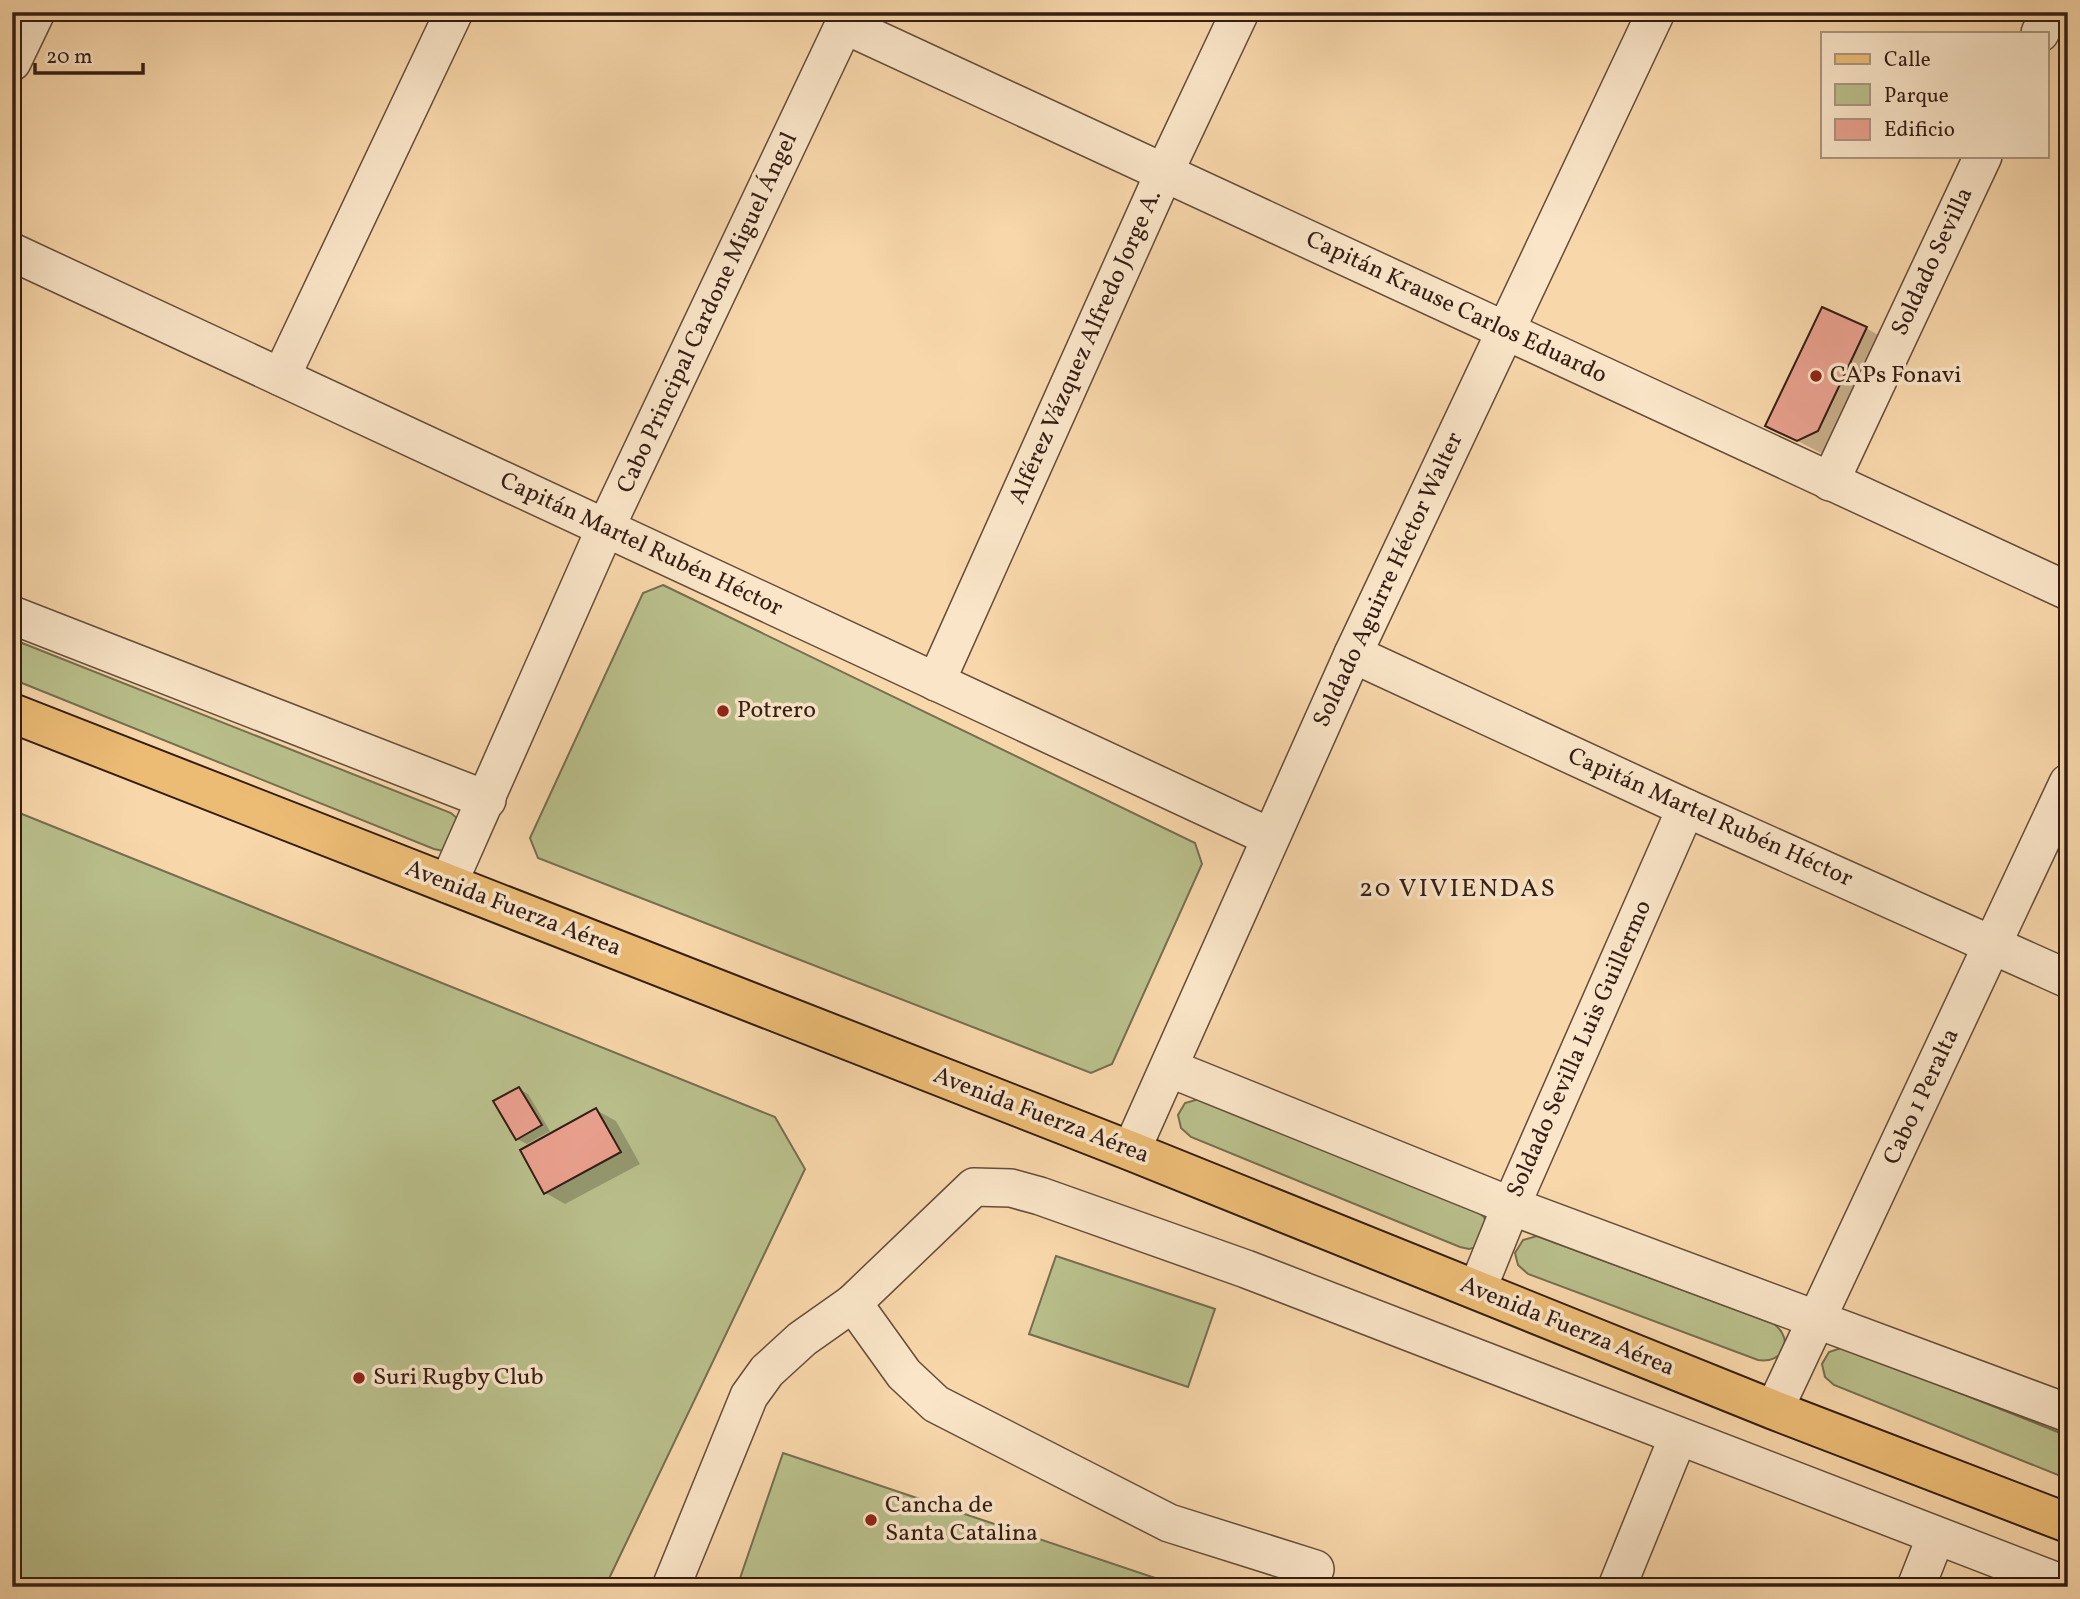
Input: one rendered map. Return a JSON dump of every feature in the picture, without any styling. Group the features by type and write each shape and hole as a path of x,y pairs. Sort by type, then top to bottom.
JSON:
{"main road":[{"name":"Avenida Fuerza Aérea","path":"12,713 1131,1151 1774,1410 2068,1523"}],"street":[{"path":"12,62 36,12"},
{"path":"281,377 454,12"},
{"name":"Alférez Vázquez Alfredo Jorge A.","path":"936,682 1164,173 1240,12"},
{"name":"Soldado Aguirre Héctor Walter","path":"1131,1151 1353,654 1656,12"},
{"path":"2040,32 2050,12"},
{"name":"Capitán Krause Carlos Eduardo","path":"848,18 1164,173 2068,592"},
{"name":"Cabo Principal Cardone Miguel Ángel","path":"448,884 606,529 848,18"},
{"name":"Soldado Sevilla","path":"1830,482 1982,158"},
{"name":"Capitán Martel Rubén Héctor","path":"12,252 1270,837"},
{"path":"12,615 486,800"},
{"name":"Capitán Martel Rubén Héctor","path":"1353,654 1686,808 2068,979"},
{"name":"Cabo 1 Peralta","path":"1774,1410 2068,783"},
{"name":"Soldado Sevilla Luis Guillermo","path":"1477,1290 1511,1206 1686,808"},
{"path":"1168,1068 1511,1206 2068,1413"},
{"path":"671,1587 749,1396 767,1371 802,1339 853,1303 974,1187 1011,1188 1245,1269 2068,1586"},
{"path":"853,1303 904,1374 936,1404 1169,1523 1312,1578"},
{"path":"1617,1587 1678,1437"},
{"path":"1916,1587 1936,1536"}],"green space":[{"path":"663,585 1195,843 1202,864 1112,1064 1091,1073 538,858 530,838 643,593"},
{"path":"12,639 451,813 458,819 451,848 443,851 434,849 12,679"},
{"name":"Suri Rugby Club","path":"12,810 775,1117 805,1169 605,1587 12,1587"},
{"path":"1199,1099 1477,1211 1487,1224 1477,1247 1460,1247 1191,1137 1181,1128 1178,1115 1185,1103"},
{"path":"1537,1236 1774,1324 1784,1337 1783,1350 1774,1358 1758,1360 1528,1274 1518,1265 1515,1253 1523,1240"},
{"path":"1056,1256 1215,1309 1188,1387 1029,1334"},
{"path":"1844,1347 2068,1436 2068,1479 1834,1385 1825,1377 1822,1364 1829,1352"},
{"name":"Cancha de Santa Catalina","path":"783,1453 1182,1587 737,1587"}],"building":[{"name":"CAPs Fonavi","path":"1822,307 1867,327 1818,431 1797,441 1765,426"},
{"path":"519,1087 542,1125 516,1140 493,1101"},
{"path":"596,1108 621,1152 544,1194 520,1150"}],"place":[{"name":"CAPs Fonavi","path":"1816,376"},
{"name":"Potrero","path":"723,711"},
{"name":"Suri Rugby Club","path":"359,1378"},
{"name":"Cancha de Santa Catalina","path":"871,1520"}],"district":[{"name":"20 VIVIENDAS","path":"1458,889"}]}
